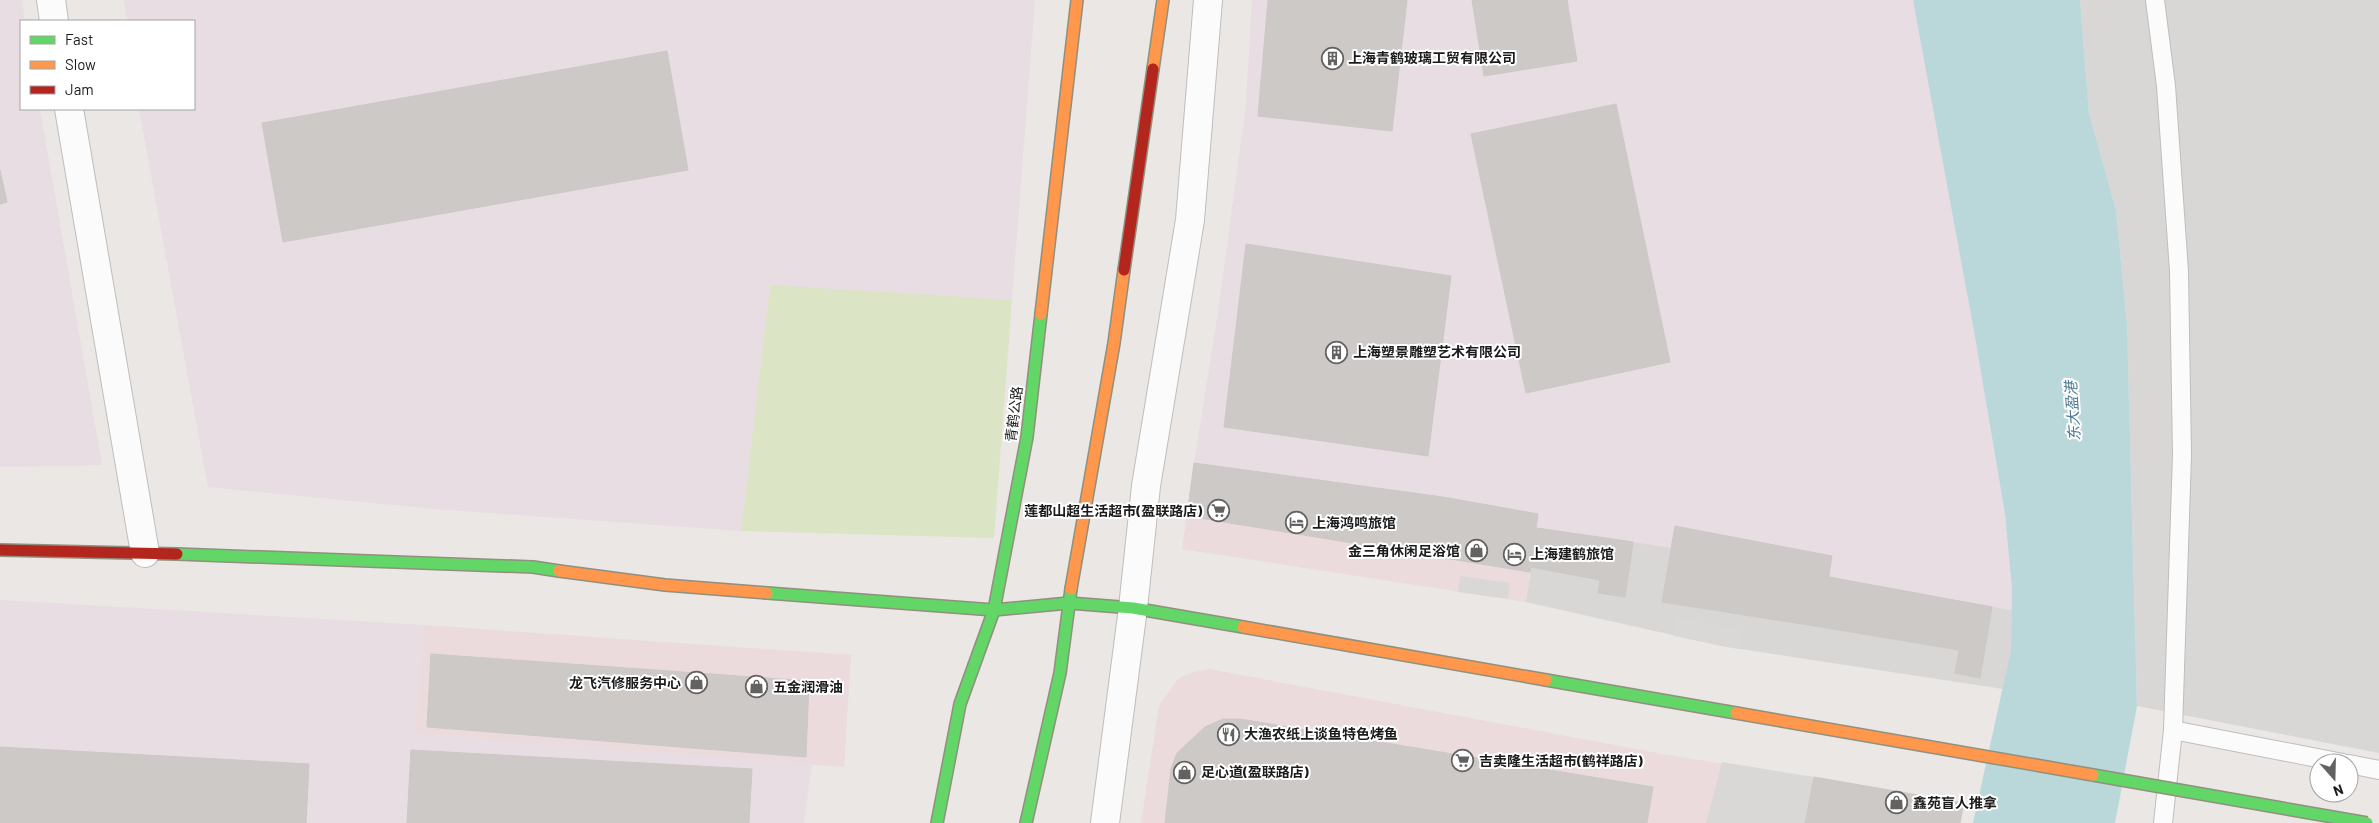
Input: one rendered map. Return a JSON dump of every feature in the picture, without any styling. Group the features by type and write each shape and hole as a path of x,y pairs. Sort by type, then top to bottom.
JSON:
{"street":[{"path":"51,0 54,20"},
{"name":"青鹤公路","path":"937,823 960,704 994,610 1027,437 1077,0"},
{"path":"1026,823 1060,673 1069,603 1114,343 1163,0"},
{"path":"1105,823 1133,608 1146,486 1190,220 1208,0"},
{"path":"69,110 145,553"},
{"path":"0,550 145,553 533,567 665,585 994,610 1069,603 1133,608 2367,823"}],"lane":[{"path":"2155,0 2166,86 2179,271 2182,454 2173,730 2163,823"},
{"path":"2173,730 2309,756"},
{"path":"2359,766 2379,770"}],"shaded area":[{"path":"0,0 22,0 25,20 20,20 20,110 40,110 102,465 0,467"},
{"path":"124,0 1035,0 1012,300 770,286 741,531 435,509 208,487 139,110 195,110 195,20 127,20"},
{"path":"1252,0 1918,0 2005,514 2012,589 2012,610 1829,577 1832,556 1676,526 1672,548 1537,528 1537,514 1443,497 1194,463 1218,313 1246,105"},
{"path":"2080,0 2379,0 2379,753 2137,706 2127,324 2116,210 2089,113"},
{"path":"1194,463 1443,497 1538,514 1526,602 1182,549"},
{"path":"1675,526 1832,556 1829,577 2012,610 2011,650 2003,689 1721,646 1526,602 1537,528 1672,547"},
{"path":"1460,576 1510,583 1508,599 1458,592"},
{"path":"0,600 424,625 414,734 812,764 804,823 0,823"},
{"path":"1677,618 1741,631 1738,649 1674,636"},
{"path":"424,625 851,655 844,767 414,734"},
{"path":"1209,669 1662,754 1964,803 1960,823 1141,823 1159,706 1178,679 1190,673"},
{"path":"1722,762 1814,777 1805,823 1706,823"}],"green space":[{"path":"770,285 1012,300 994,538 741,531"}],"water":[{"name":"东大盈港","path":"1913,0 2080,0 2089,113 2116,210 2127,324 2137,706 2115,823 1973,823 2011,650 2012,589 2005,514 1974,331"}],"building":[{"name":"上海青鹤玻璃工贸有限公司","path":"1268,0 1407,0 1392,131 1258,116"},
{"path":"1472,0 1567,0 1577,61 1484,76"},
{"path":"667,51 688,170 283,242 262,123"},
{"path":"1616,104 1670,362 1526,393 1471,134"},
{"path":"0,170 7,202 0,204"},
{"name":"上海塑景雕塑艺术有限公司","path":"1246,244 1451,276 1428,456 1224,427"},
{"path":"1194,463 1443,497 1538,514 1530,572 1187,516"},
{"path":"1675,526 1832,556 1821,627 1662,602"},
{"path":"1537,528 1633,542 1625,597 1598,593 1600,580 1530,567"},
{"path":"1829,577 1992,607 1980,678 1955,673 1959,650 1821,627"},
{"path":"431,654 809,681 806,757 427,727"},
{"path":"1223,719 1240,719 1653,787 1647,823 1165,823 1171,769 1177,753 1205,727"},
{"path":"0,747 309,764 306,823 0,823"},
{"path":"411,750 752,769 749,823 407,823"},
{"path":"1814,777 1964,803 1960,823 1805,823"}],"traffic: fast":[{"path":"937,823 960,704 994,610 1027,437 1041,314"},
{"path":"177,554 533,567 559,571"},
{"path":"1026,823 1060,673 1071,589"},
{"path":"767,593 994,610 1069,603 1133,608 1243,627"},
{"path":"1546,680 1736,713"},
{"path":"2093,775 2367,823"}],"traffic: slow":[{"path":"1041,314 1077,0"},
{"path":"1153,69 1163,0"},
{"path":"1071,589 1114,343 1124,270"},
{"path":"559,571 665,585 767,593"},
{"path":"1243,627 1546,680"},
{"path":"1736,713 2093,775"}],"traffic: jam":[{"path":"1124,270 1153,69"},
{"path":"0,550 177,554"}],"place":[{"name":"上海青鹤玻璃工贸有限公司","path":"1332,58"},
{"name":"上海塑景雕塑艺术有限公司","path":"1337,352"},
{"name":"莲都山超生活超市(盈联路店)","path":"1218,511"},
{"name":"上海鸿鸣旅馆","path":"1296,523"},
{"name":"金三角休闲足浴馆","path":"1476,551"},
{"name":"上海建鹤旅馆","path":"1514,554"},
{"name":"龙飞汽修服务中心","path":"697,683"},
{"name":"五金润滑油","path":"757,687"},
{"name":"大渔农纸上谈鱼特色烤鱼","path":"1228,734"},
{"name":"吉卖隆生活超市(鹤祥路店)","path":"1463,761"},
{"name":"足心道(盈联路店)","path":"1185,772"},
{"name":"鑫苑盲人推拿","path":"1897,803"}]}
